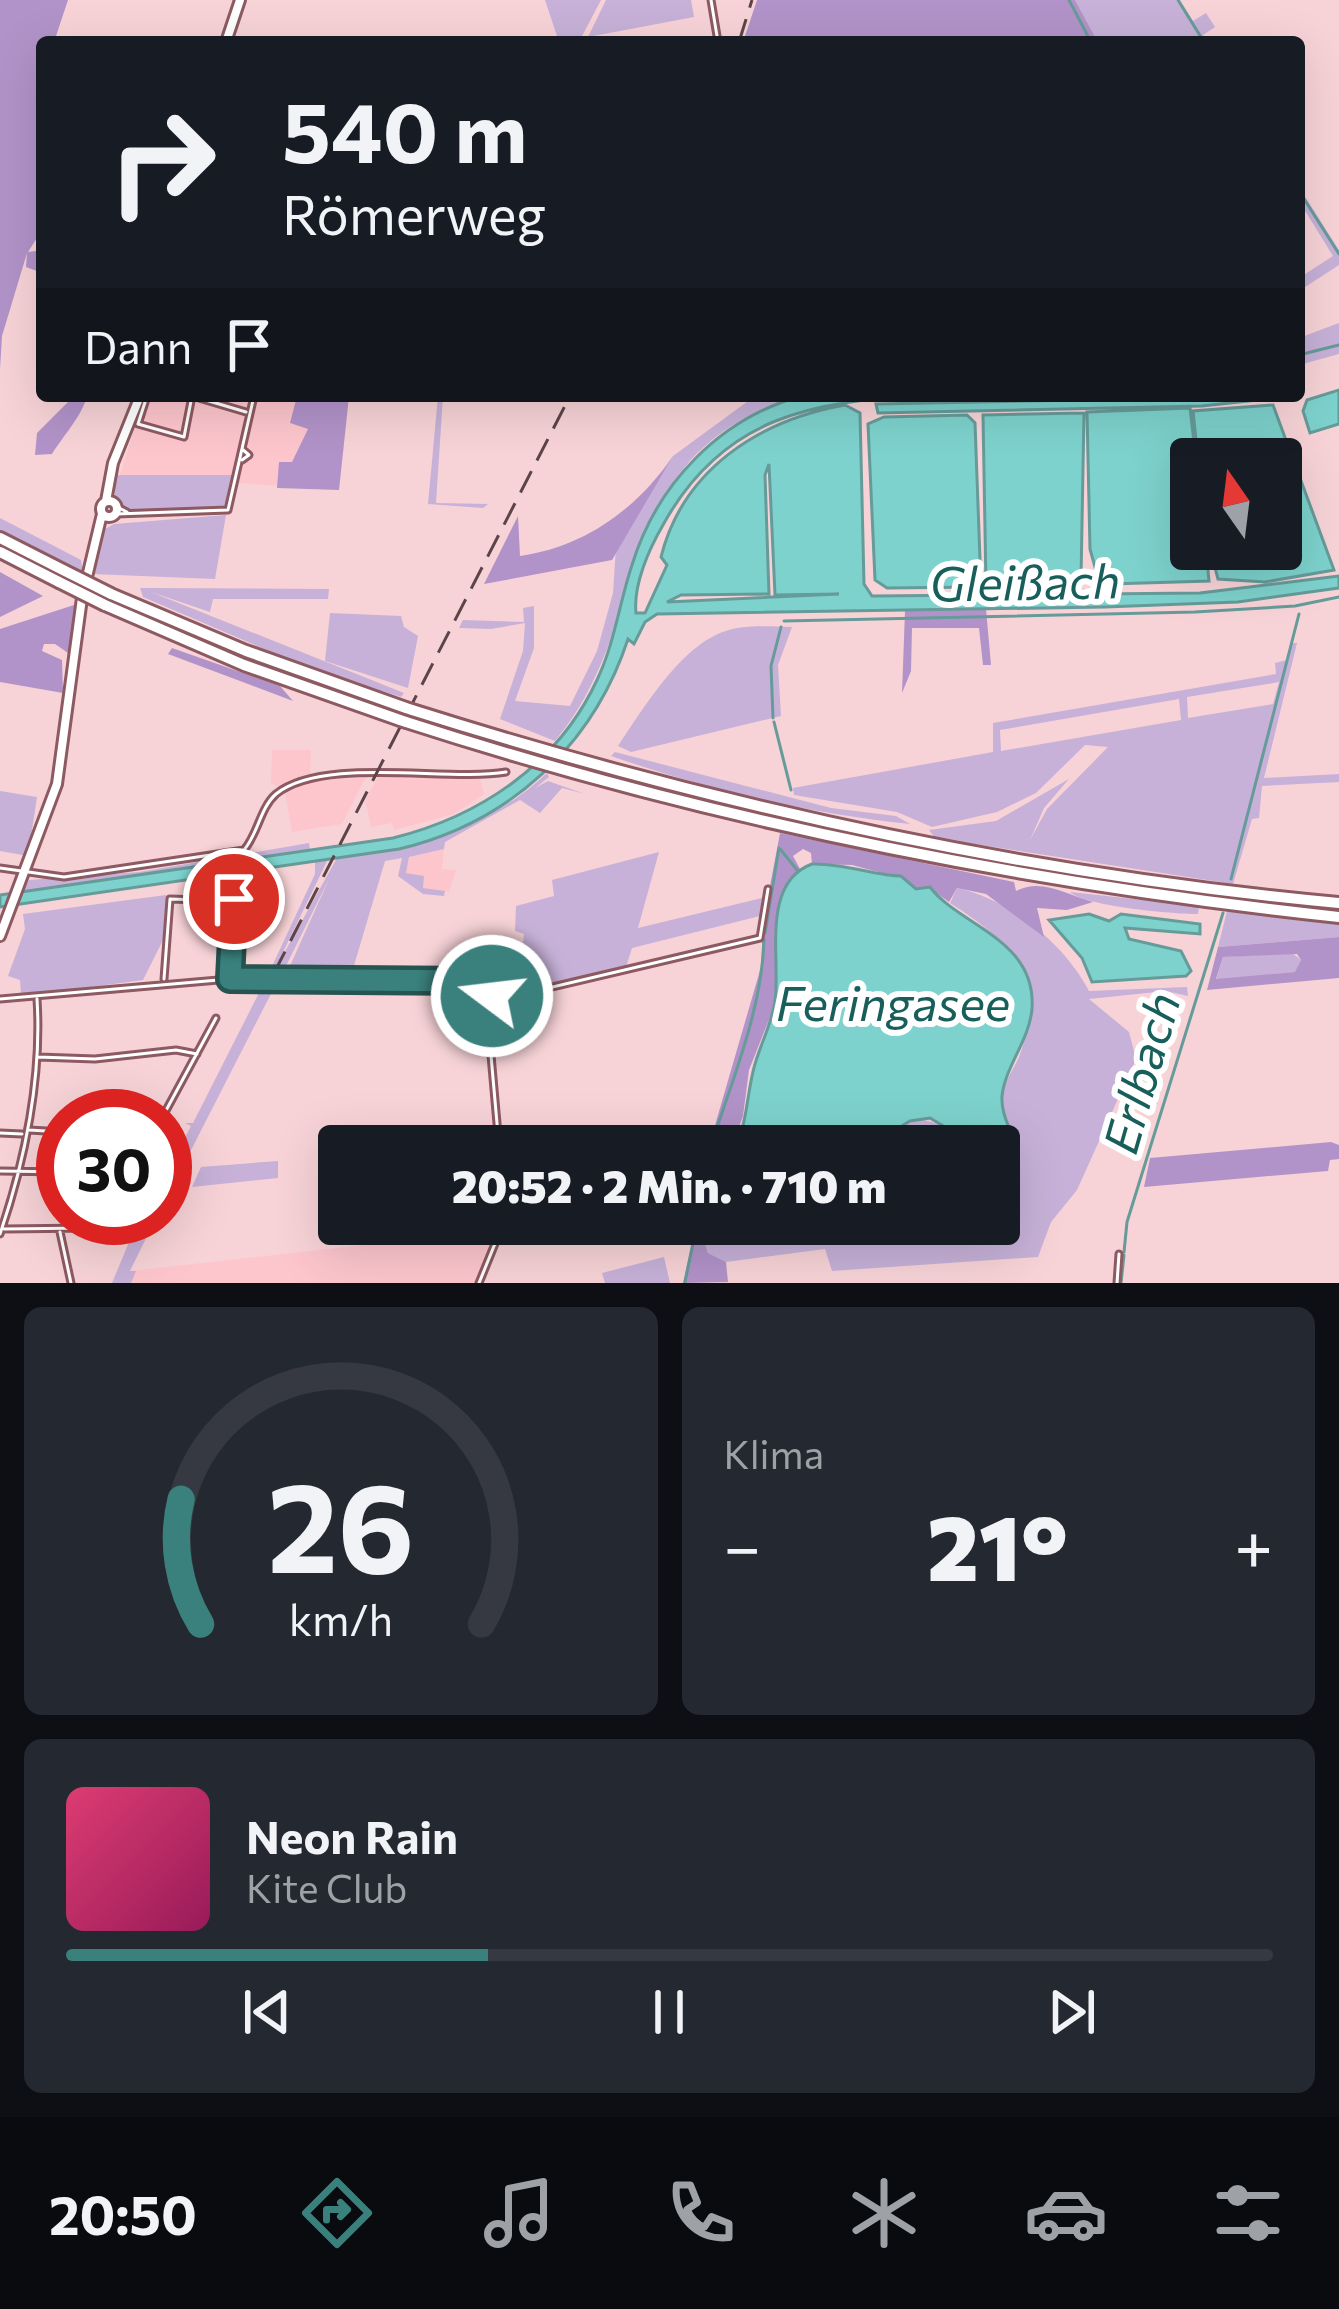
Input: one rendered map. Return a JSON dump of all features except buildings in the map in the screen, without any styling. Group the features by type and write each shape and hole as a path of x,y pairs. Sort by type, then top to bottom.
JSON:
{"highway":[{"path":"0,538 62,577"},
{"path":"0,552 406,715 565,770 923,855 1178,898 1339,916"},
{"path":"406,715 925,843 1108,874 1339,903"}],"main road":[{"path":"228,36 240,0"},
{"path":"0,936 28,872 57,784 82,600 98,529 111,510 112,480 141,402"}],"street":[{"path":"711,0 717,36"},
{"path":"142,402 138,424 184,437 191,402"},
{"path":"212,402 248,413"},
{"path":"111,510 228,510 241,459 249,458 242,449 252,402"},
{"path":"0,868 64,878 244,850 274,796 307,782 378,772 465,778 506,772"},
{"path":"493,1001 760,938 768,889"},
{"path":"230,979 235,892 260,896"},
{"path":"164,981 170,899 200,901 202,895 234,899"},
{"path":"0,999 164,981 495,980 490,1044 497,1125"},
{"path":"478,981 492,994"},
{"path":"36,1231 1,1231 17,1172 37,1057 37,997"},
{"path":"178,1089 216,1018"},
{"path":"37,1057 95,1060 176,1050 197,1054"},
{"path":"0,1133 36,1132"},
{"path":"0,1171 36,1172"},
{"path":"0,1202 10,1205"},
{"path":"62,1245 71,1283"},
{"path":"479,1283 494,1245"},
{"path":"1117,1283 1119,1254"}],"shaded area":[{"path":"0,0 68,0 56,36 36,36 36,239 28,252 36,251 36,271 26,267 27,253 2,336 0,369"},
{"path":"545,0 601,0 582,36 557,36"},
{"path":"606,0 691,0 694,17 588,36"},
{"path":"757,0 1075,0 1095,36 745,36"},
{"path":"1075,0 1180,0 1193,21 1206,13 1215,27 1204,36 1095,36"},
{"path":"1305,196 1339,250 1339,265 1305,287 1305,274 1333,256 1305,211"},
{"path":"1339,323 1339,354 1305,363 1305,336"},
{"path":"68,402 84,402 52,454 35,455 37,433"},
{"path":"143,402 348,402 339,490 120,475"},
{"path":"295,402 348,402 339,490 277,488 279,462 292,462 308,429 290,423"},
{"path":"437,402 443,402 436,503 488,504 483,508 428,504"},
{"path":"747,402 786,402 738,422 694,456 664,497 587,693 555,741 500,719 523,651 525,623 459,628 463,620 524,622 523,608 534,606 534,648 515,701 570,706 597,651 613,593 616,547 673,456"},
{"path":"673,456 612,560 484,584 518,516 520,556 566,544 626,509"},
{"path":"114,475 235,475 230,503 222,509 130,511 115,500"},
{"path":"226,515 215,579 92,574 105,529 114,524"},
{"path":"0,518 81,560 83,574 0,532"},
{"path":"0,572 43,596 0,617"},
{"path":"140,588 329,589 328,599 213,599 210,612 151,592 404,693 401,697 306,667 143,597"},
{"path":"77,604 71,655 55,644 44,644 42,651 62,660 63,693 0,682 0,629"},
{"path":"986,609 991,665 983,665 979,628 912,628 911,671 902,693 905,611"},
{"path":"330,613 401,616 404,627 418,636 408,688 325,661"},
{"path":"742,627 792,627 778,665 781,716 631,752 618,746 665,679 710,638"},
{"path":"1292,643 1297,643 1264,778 1339,774 1339,782 1262,786 1259,818 1252,819 1233,884 935,838 929,830 996,821 1069,779 1044,808 1030,840 1047,809 1108,747 1085,745 1036,793 997,812 932,827 897,812 794,795 793,788 993,752 993,723 1276,674 1275,663 1287,660","holes":["1279,682 1273,704 1188,718 1187,697","1179,699 1181,720 1001,751 1000,730"]},
{"path":"172,648 280,686 293,701 168,654"},
{"path":"272,750 311,750 310,779 373,774 365,779 342,824 292,832 285,792 271,783"},
{"path":"615,752 831,808 896,816 910,824 834,814 721,790 611,756"},
{"path":"382,770 479,775 484,794 454,814 394,830 392,823 371,827 365,800"},
{"path":"547,773 549,777 535,788 548,781 585,794 562,788 540,813 520,800 445,842 444,849 409,857 406,873 424,876 423,888 445,891 444,896 423,894 398,876 402,858 385,861 350,979 285,977 330,877 281,976 267,977 315,874 315,861 328,859 273,973 337,858 422,841 475,822"},
{"path":"0,791 37,797 28,856 0,851"},
{"path":"780,833 1014,882 1016,891 1044,887 1093,902 1067,910 1037,908 1044,937 986,894 957,888 949,902 928,887 916,889 904,879 852,865 812,864 811,853 803,849 793,856 800,869 780,905 774,1007 749,1070 743,1116 740,1125 715,1125 761,967 763,923"},
{"path":"309,843 310,850 23,891 29,880 139,872"},
{"path":"444,849 442,869 456,870 449,892 423,888 405,873 409,857"},
{"path":"659,852 638,928 762,898 760,916 632,948 625,970 498,1000 495,982 520,973 524,934 515,931 516,906 554,896 552,880"},
{"path":"957,888 1015,913 1066,957 1089,991 1187,987 1188,996 1166,991 1089,999 1129,1032 1136,1059 1077,1190 1051,1222 1038,1257 832,1271 825,1249 726,1262 708,1253 705,1245 1020,1245 1020,1125 1006,1125 1002,1095 1027,1030 1027,985 1008,949 950,903"},
{"path":"1070,892 1199,906 1198,914 1110,905"},
{"path":"166,895 163,940 143,980 32,995 21,994 20,980 8,976 25,929 23,914"},
{"path":"1227,911 1339,924 1339,937 1218,947"},
{"path":"1339,937 1339,978 1207,990 1218,947","holes":["1297,954 1301,960 1295,972 1216,979 1223,957"]},
{"path":"1292,953 1301,960 1296,972 1216,980 1223,957"},
{"path":"277,982 192,1148 192,1123 264,983"},
{"path":"917,1118 942,1125 905,1125"},
{"path":"1339,1145 1339,1159 1330,1160 1328,1171 1144,1187 1150,1158"},
{"path":"278,1161 278,1178 192,1187 201,1167"},
{"path":"128,1245 143,1245 130,1271 136,1271 131,1283 112,1283"},
{"path":"364,1245 495,1245 478,1283 125,1283 130,1271"},
{"path":"691,1245 705,1245 708,1253 726,1262 728,1282 683,1283"},
{"path":"664,1257 670,1283 605,1283 602,1273"}],"water":[{"path":"1339,390 1339,424 1310,433 1303,411 1307,400"},
{"path":"785,402 854,402 774,422 713,460 663,525 640,579 636,613 645,613 667,565 661,557 672,526 706,474 755,436 845,405 860,413 864,584 872,596 1200,593 1339,576 1339,588 1238,602 657,614 645,622 634,644 628,639 593,713 542,774 511,799 439,837 399,849 0,907 0,895 393,838 457,816 486,800 539,761 581,710 603,666 643,535 657,508 695,459 744,421","holes":["769,464 775,595 839,594 667,602 681,595 769,594 765,475"]},
{"path":"980,402 1239,402 878,413 876,404"},
{"path":"1273,405 1285,438 1196,438 1193,411"},
{"path":"1190,408 1194,438 1170,438 1170,570 1208,570 1209,581 1110,584 1098,578 1090,549 1087,412"},
{"path":"1084,413 1081,579 1076,585 986,587 983,415"},
{"path":"967,415 975,423 981,587 887,588 875,580 868,424 884,417"},
{"path":"1302,483 1334,570 1265,582 1218,579 1216,570 1302,570"},
{"name":"Feringasee","path":"812,864 901,876 916,889 930,887 1010,950 1030,985 1032,1009 1002,1096 1008,1125 942,1125 930,1118 903,1125 743,1125 755,1064 775,1001 779,905 796,874"},
{"path":"1089,914 1109,921 1121,914 1200,924 1200,934 1125,928 1129,939 1181,951 1191,971 1186,976 1092,982 1082,958 1049,920"}],"waterway":[{"path":"1069,0 1088,36"},
{"path":"1178,0 1200,36"},
{"path":"1305,200 1339,254"},
{"path":"1305,354 1339,345"},
{"name":"Gleißach","path":"784,621 1195,612 1295,606 1339,597"},
{"path":"1231,879 1299,614"},
{"name":"Gleißach","path":"773,718 771,666 781,627"},
{"name":"Gleißach","path":"774,722 791,790"},
{"name":"Gleißach","path":"765,933 779,848"},
{"path":"780,849 798,871"},
{"name":"Erlbach","path":"1124,1252 1127,1222 1223,913"},
{"name":"Gleißach","path":"718,1125 752,1019 764,940"},
{"name":"Gleißach","path":"685,1282 693,1245"},
{"name":"Erlbach","path":"1121,1283 1124,1255"}],"railway":[{"path":"741,36 752,0"},
{"path":"274,973 567,402"}],"route":[{"path":"234,899 230,926 236,928 236,935 230,979 478,981 492,996"}]}
